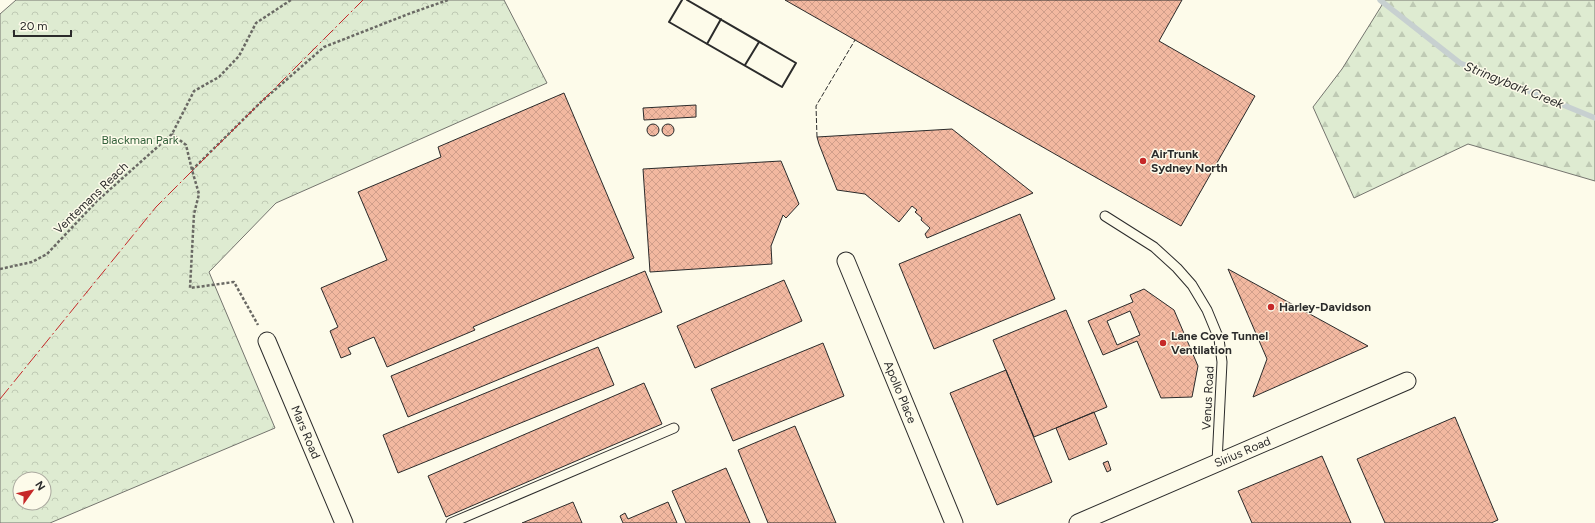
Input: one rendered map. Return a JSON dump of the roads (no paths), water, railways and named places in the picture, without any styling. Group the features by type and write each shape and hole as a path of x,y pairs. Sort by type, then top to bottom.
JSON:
{"street":[{"name":"Apollo Place","path":"846,261 954,523"},
{"name":"Mars Road","path":"267,341 344,523"},
{"name":"Sirius Road","path":"1078,523 1406,381"}],"lane":[{"name":"Venus Road","path":"1105,216 1154,247 1177,268 1192,285 1207,310 1219,339 1222,362 1217,462"},
{"path":"451,523 674,428"}],"waterway":[{"name":"Stringybark Creek","path":"1380,0 1460,63 1595,118"}],"place":[{"name":"AirTrunk Sydney North","path":"1143,161"},
{"name":"Harley-Davidson","path":"1271,307"},
{"name":"Lane Cove Tunnel Ventilation","path":"1163,343"}],"park label":[{"name":"Blackman Park","path":"140,140"}]}
